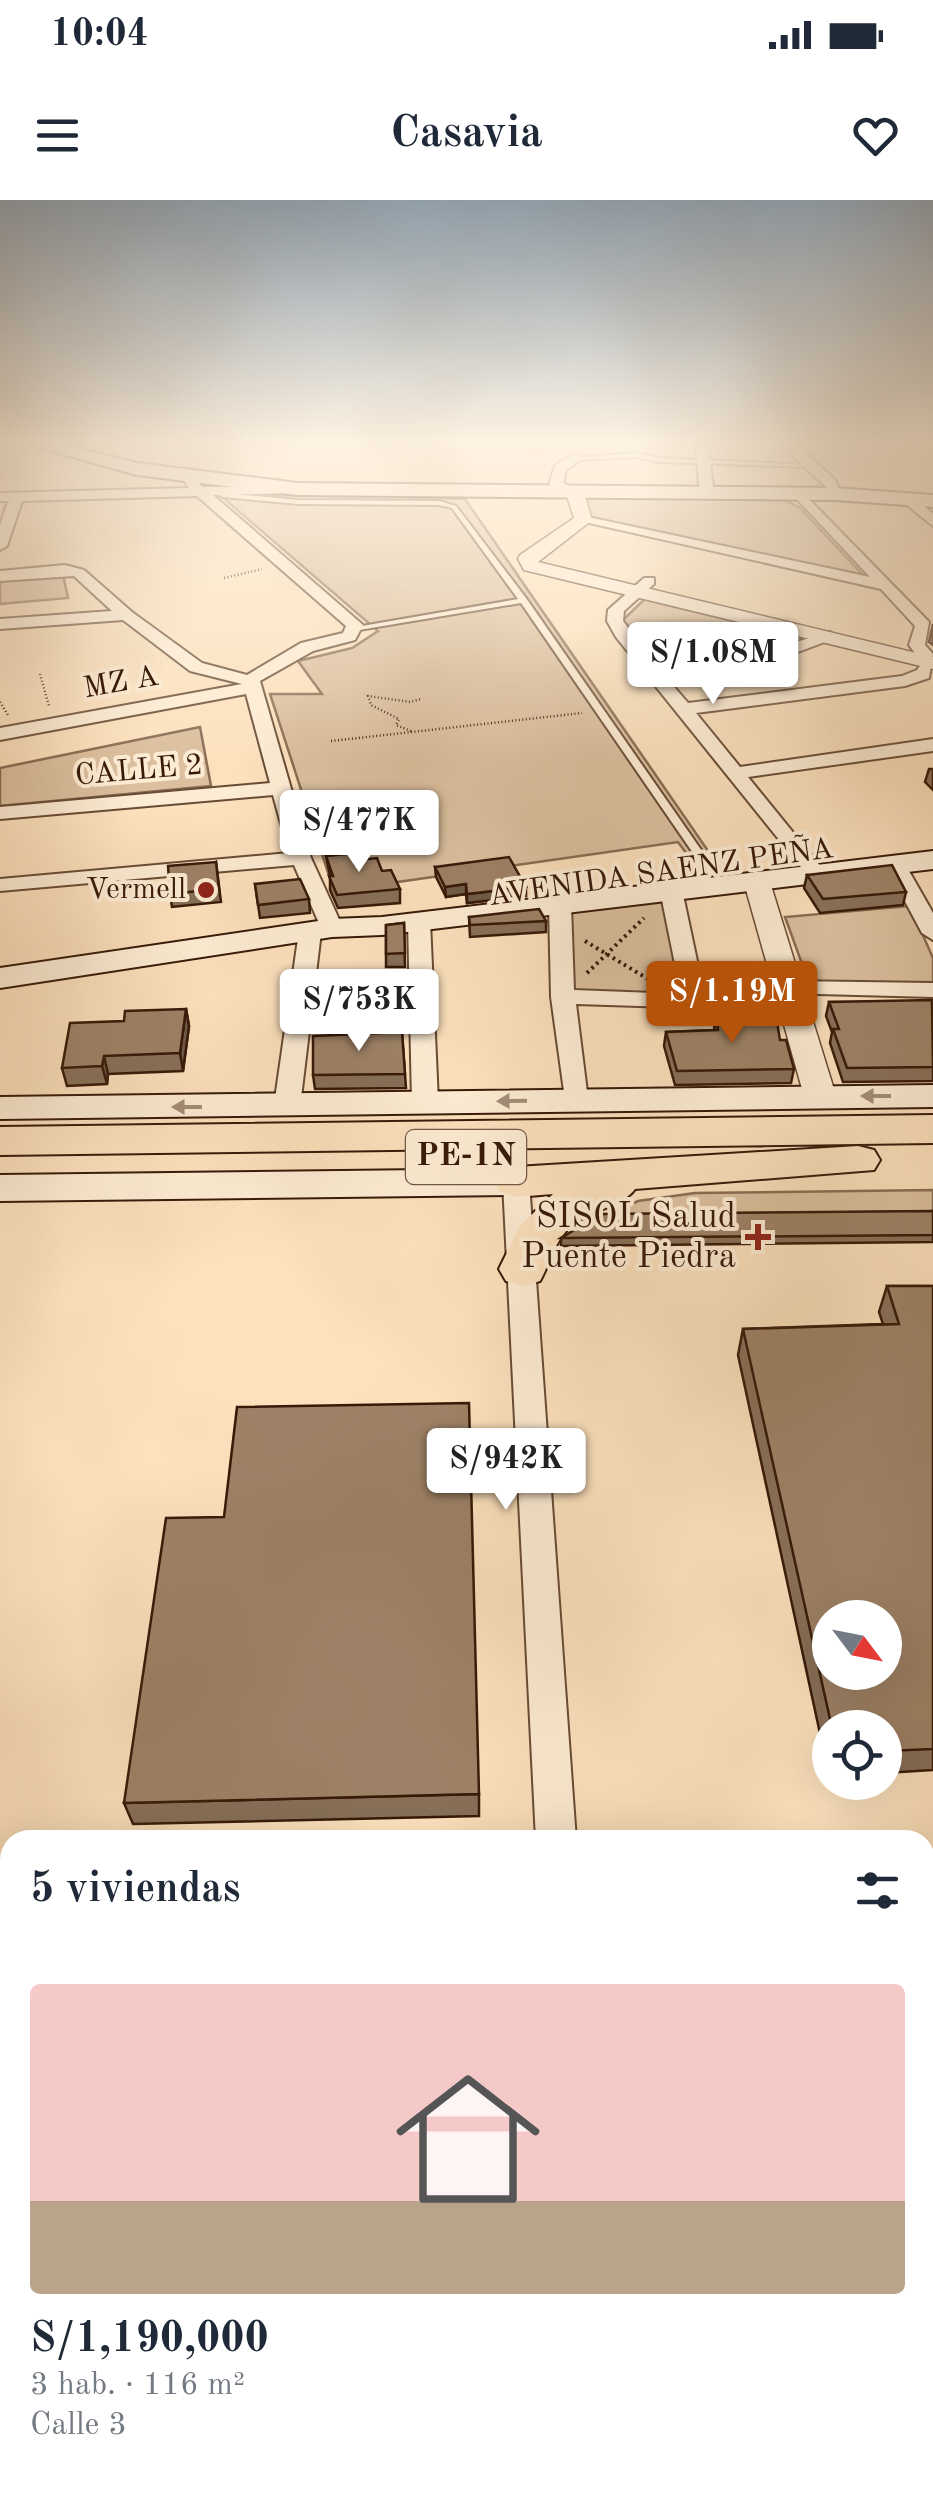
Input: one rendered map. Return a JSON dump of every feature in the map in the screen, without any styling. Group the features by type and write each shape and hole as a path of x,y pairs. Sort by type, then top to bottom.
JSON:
{"highway":[{"path":"622,1133 691,1116 820,1096"},
{"name":"PE-1N","path":"0,1142 933,1129"},
{"path":"516,1182 933,1152"},
{"name":"PE-1N","path":"0,1162 933,1152"},
{"path":"523,1269 534,1236 568,1205 602,1189 663,1174"}],"main road":[{"name":"AVENIDA SAENZ PEÑA","path":"0,978 320,930 561,916 664,891 756,879 933,838"},
{"name":"AVENIDA SAENZ PEÑA","path":"320,930 367,914 414,906 708,867 933,860"},
{"path":"0,1108 933,1096"},
{"path":"0,1188 516,1182"}],"street":[{"path":"265,546 349,634 307,647 256,674 252,684 320,930 286,1106"},
{"path":"544,546 533,554 830,637 928,655"},
{"path":"705,546 884,585"},
{"path":"684,709 906,682 923,674 928,655 922,625 848,546"},
{"path":"0,576 64,570 80,573 126,615 196,667 252,684"},
{"path":"644,586 928,655"},
{"path":"644,586 616,610 615,621 809,864"},
{"path":"0,624 126,615"},
{"path":"647,664 798,647 830,637"},
{"name":"MZ A","path":"0,734 252,684"},
{"path":"735,773 933,745"},
{"name":"CALLE 2","path":"0,812 282,788"},
{"path":"0,885 301,858"},
{"path":"895,864 933,933"},
{"path":"756,879 820,1096"},
{"path":"664,891 689,1000"},
{"path":"561,916 563,997 574,1100"},
{"path":"418,922 425,1102"},
{"path":"563,997 689,1000 933,990"},
{"path":"516,1182 555,1830"}],"lane":[{"path":"482,546 708,867"},
{"path":"349,634 523,600"}],"path":[{"path":"224,578 285,564"},
{"path":"40,674 54,723"},
{"path":"412,732 396,725 399,719 372,705 368,696 410,702 421,698"},
{"path":"331,742 600,712"},
{"path":"563,997 660,903 664,891"},
{"path":"561,916 607,954 689,1000"}],"shaded area":[{"path":"280,546 498,546 713,858 692,861 678,842 334,891 270,694 322,694 298,661 352,648 378,631"},
{"path":"724,546 836,546 863,575"},
{"path":"63,575 68,598 0,604 0,581"},
{"path":"648,596 816,637 808,642 649,658 625,627 624,619"},
{"path":"200,727 211,786 0,806 0,768"},
{"path":"670,885 698,1005 570,1003 558,899"},
{"path":"910,906 933,958 933,982 809,983 785,917"},
{"path":"933,1190 933,1211 605,1216 638,1201 695,1193"}],"building":[{"path":"356,853 359,860 377,858 382,871 391,870 400,889 337,895 326,856"},
{"path":"509,857 526,887 467,894 466,884 445,887 435,867"},
{"path":"216,862 219,889 170,894 168,866"},
{"path":"892,865 906,892 823,899 807,875"},
{"path":"300,879 309,899 258,905 255,884"},
{"path":"539,909 546,921 470,925 469,917"},
{"path":"404,923 405,953 386,954 386,925"},
{"path":"932,1000 933,1067 847,1068 833,1029 839,1029 829,1002"},
{"path":"186,1009 180,1053 104,1056 102,1066 62,1068 70,1023 124,1021 125,1011"},
{"path":"716,1015 776,1016 780,1040 786,1040 794,1069 677,1071 666,1032 718,1030"},
{"path":"402,1032 405,1074 313,1075 313,1036"},
{"name":"SISOL Salud Puente Piedra","path":"933,1211 933,1235 561,1238 601,1214"},
{"path":"887,1286 933,1286 933,1749 902,1750 902,1710 828,1710 824,1690 902,1690 902,1600 812,1600 812,1638 743,1329 899,1324"},
{"path":"469,1403 479,1794 124,1803 166,1518 224,1517 237,1407"}],"place":[{"name":"Vermell","path":"206,890"},
{"name":"SISOL Salud Puente Piedra","path":"758,1237"}]}
